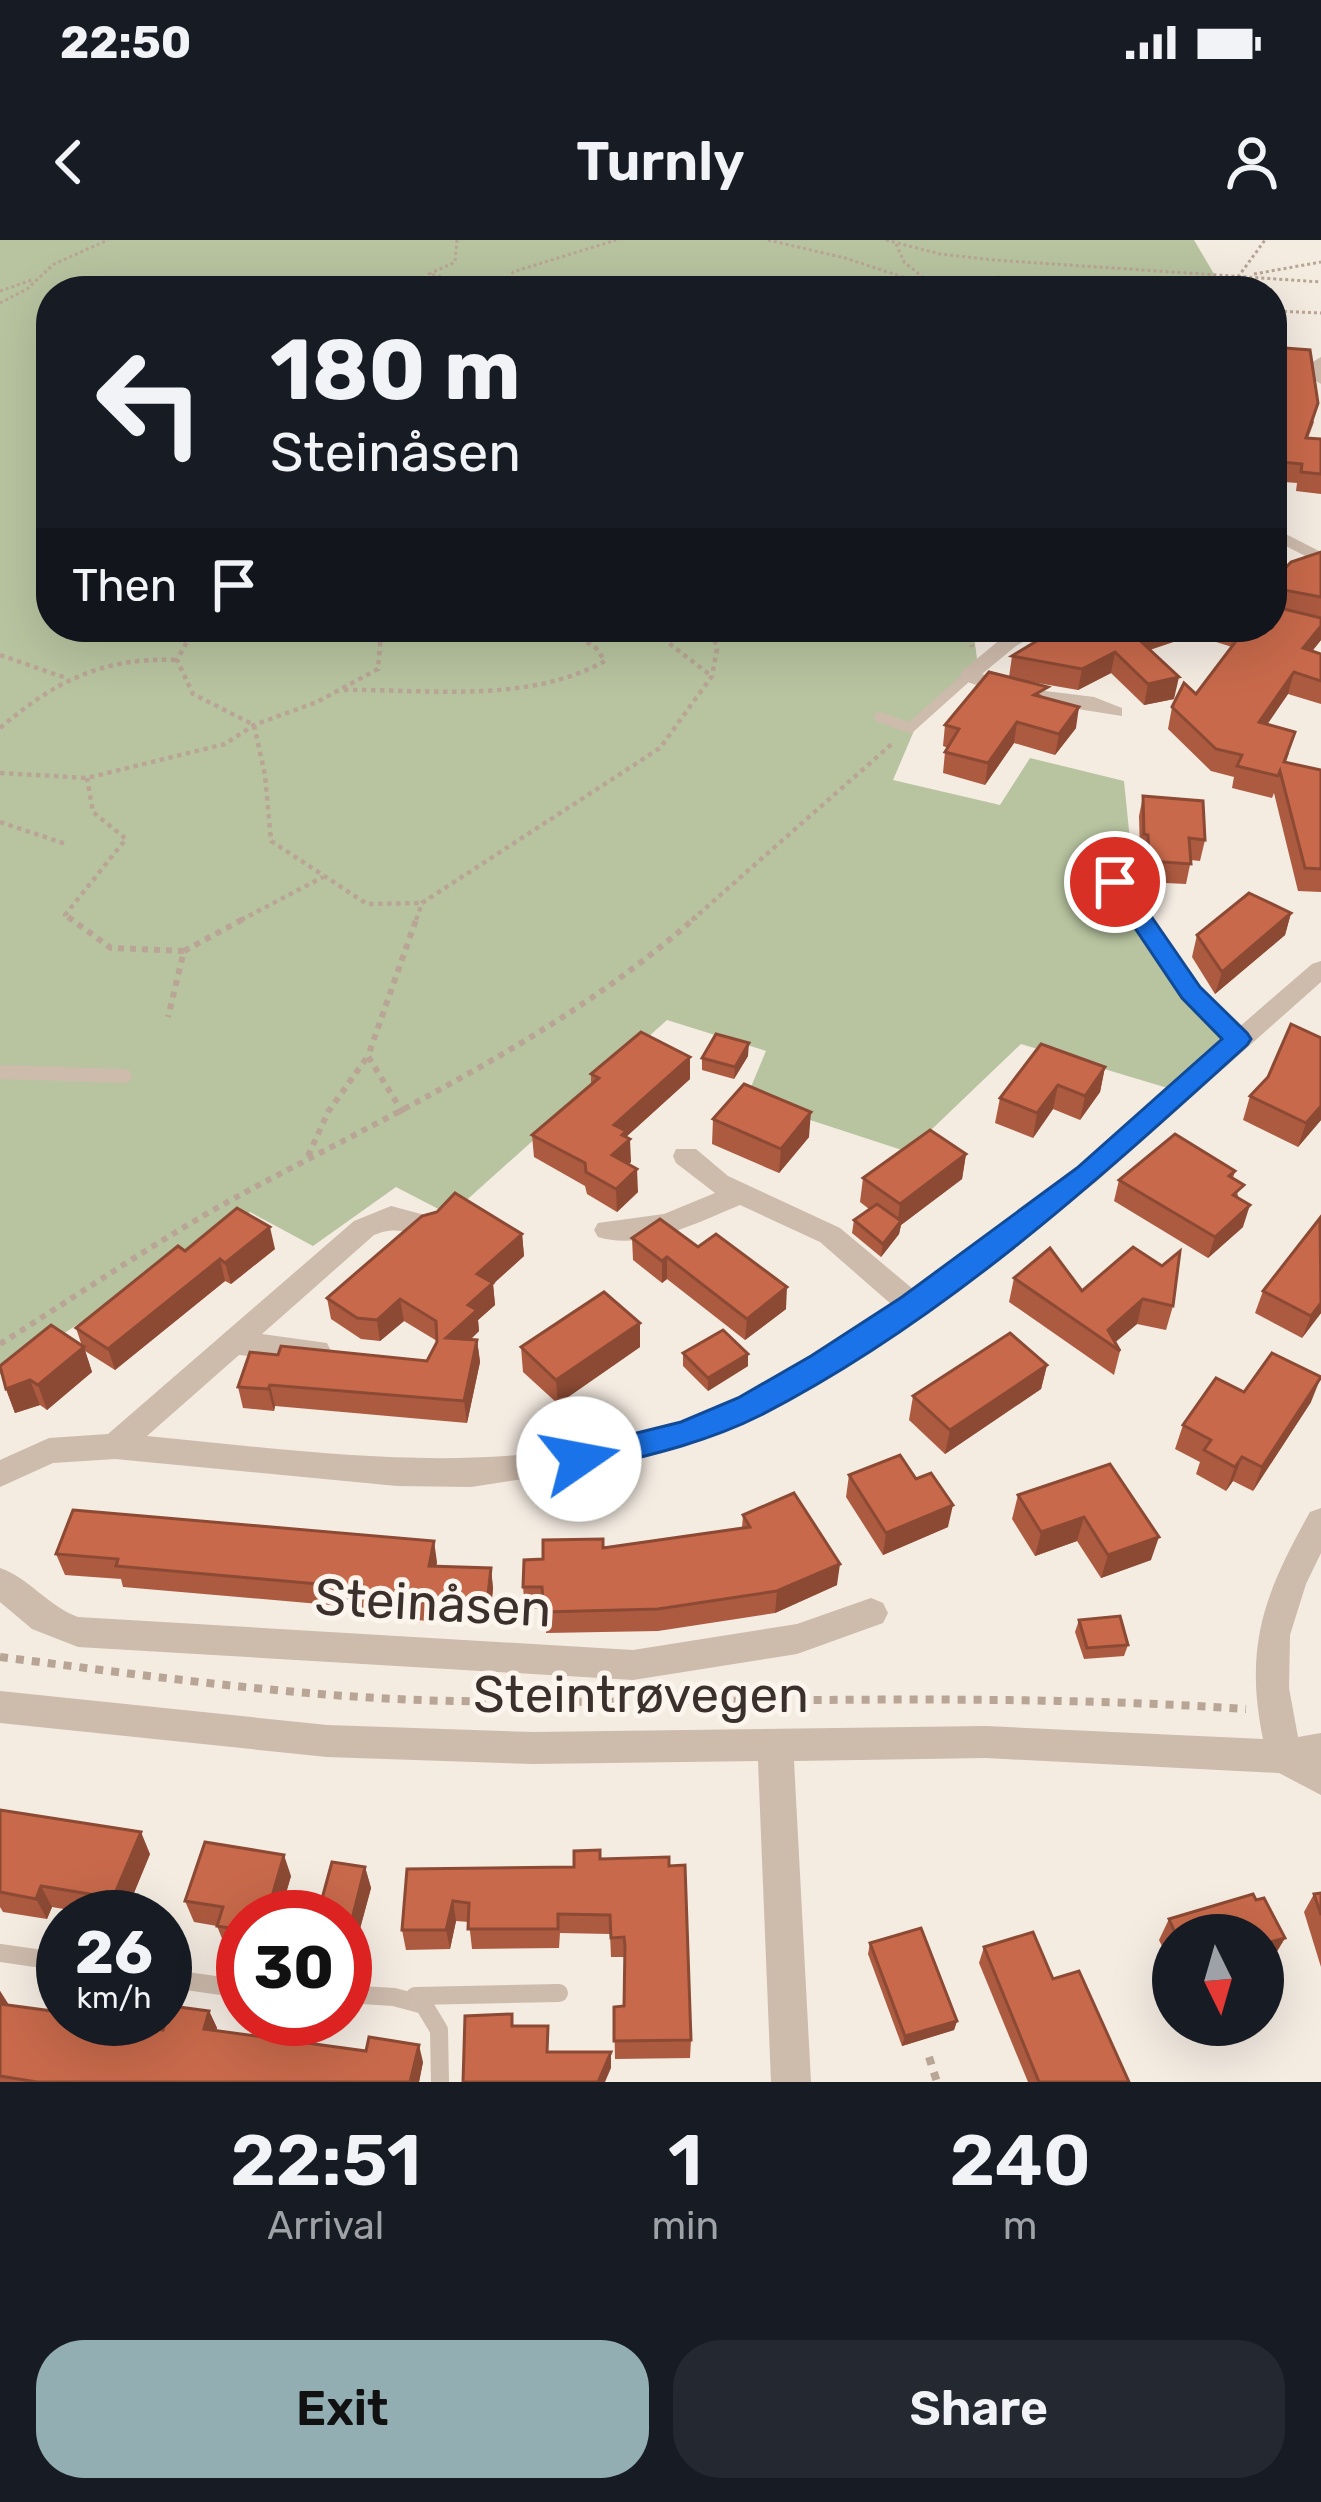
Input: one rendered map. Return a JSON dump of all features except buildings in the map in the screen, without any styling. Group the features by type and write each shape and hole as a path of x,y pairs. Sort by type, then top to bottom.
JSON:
{"street":[{"path":"1321,362 1317,364 1321,379"},
{"path":"1287,540 1321,559"},
{"path":"968,676 1011,642"},
{"path":"968,676 1027,695 1094,703 1115,712"},
{"path":"0,1474 49,1451 115,1446 397,1473 471,1474 536,1467 686,1433 749,1407 912,1305 1086,1174 1321,969"},
{"path":"686,1156 738,1194 830,1235 912,1305"},
{"path":"608,1230 668,1224 738,1194"},
{"path":"115,1446 364,1228 391,1216 427,1225"},
{"path":"233,1343 351,1355"},
{"path":"1284,1757 1268,1677 1270,1644 1287,1582 1321,1522"},
{"name":"Steinåsen","path":"0,1582 44,1619 78,1632 633,1665 797,1639 871,1613"},
{"name":"Steintrøvegen","path":"0,1707 327,1741 533,1748 986,1742 1284,1757 1321,1749"},
{"path":"775,1746 790,2082"},
{"name":"Steintrøvegen","path":"1284,1757 1321,1778"}],"lane":[{"path":"879,717 910,728 968,676"},
{"path":"1115,882 1191,993 1238,1039"},
{"path":"0,1072 125,1076"},
{"path":"0,1952 36,1958"},
{"path":"372,1995 560,1993"},
{"path":"413,1996 438,2020 440,2082"}],"path":[{"path":"39,276 54,264 108,240"},
{"path":"433,276 429,274 455,262 457,240"},
{"path":"511,276 582,247 616,240"},
{"path":"768,240 901,276"},
{"path":"886,240 994,260 1224,276"},
{"path":"1239,276 1265,240"},
{"path":"896,241 904,262 921,276"},
{"path":"1244,276 1321,262"},
{"path":"0,291 35,279"},
{"path":"0,302 27,289 35,279"},
{"path":"1287,280 1321,282"},
{"path":"1287,312 1321,313"},
{"path":"177,660 187,642"},
{"path":"0,773 87,778 225,744 254,725 378,669 380,642"},
{"path":"339,690 539,687 585,676 604,661 587,642"},
{"path":"663,642 712,676"},
{"path":"177,660 194,694 254,725 266,775 272,841 367,904 422,903 660,748 712,676 716,642"},
{"path":"0,655 66,678"},
{"path":"0,728 66,678 96,664 131,657 177,660"},
{"path":"0,1344 307,1159 404,1113 644,963 910,728"},
{"path":"87,778 93,812 126,838 65,915 111,948 184,952 324,876"},
{"path":"0,821 66,844"},
{"path":"307,1159 328,1112 368,1056 422,903"},
{"path":"168,1017 184,952"},
{"path":"368,1056 404,1113"},
{"path":"929,2056 938,2082"}],"green space":[{"path":"0,240 1194,240 1215,276 36,276 36,642 975,642 978,667 919,719 893,780 1000,805 1030,758 1124,781 1132,860 1105,867 1238,1039 1181,1092 1021,1044 908,1152 746,1099 766,1051 667,1020 450,1215 396,1187 313,1246 250,1212 0,1375"}],"route":[{"path":"579,1459 686,1433 749,1407 821,1365 912,1305 1086,1174 1238,1039 1191,993 1115,882"}]}
